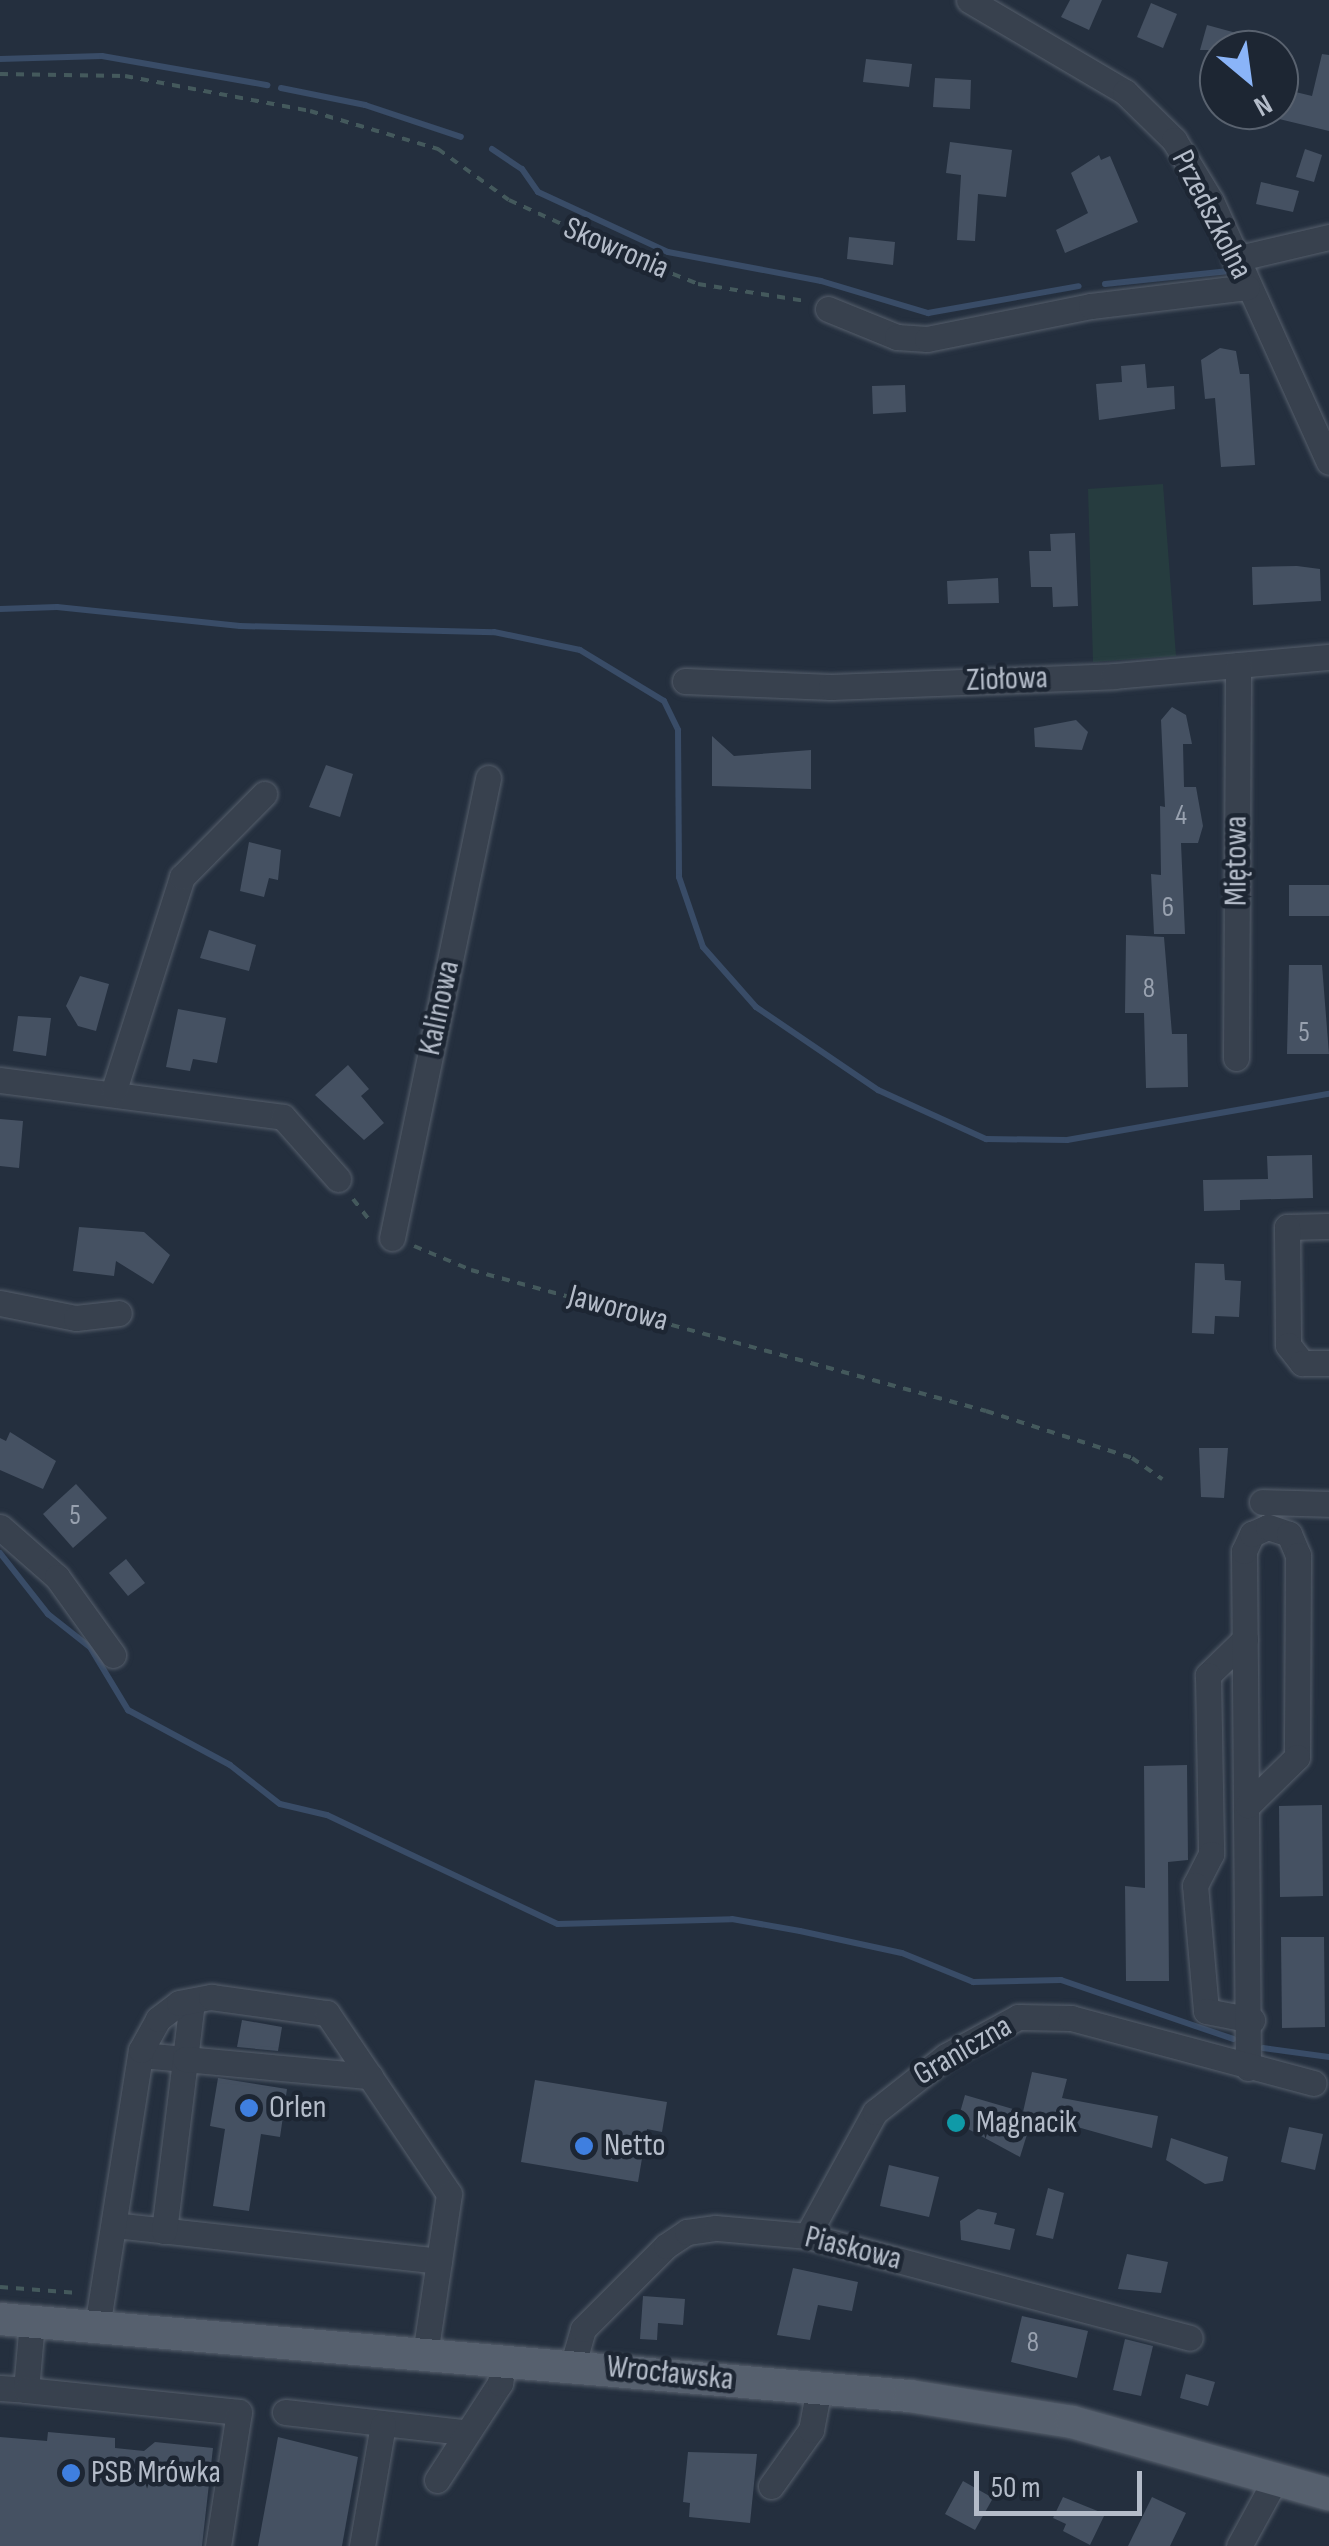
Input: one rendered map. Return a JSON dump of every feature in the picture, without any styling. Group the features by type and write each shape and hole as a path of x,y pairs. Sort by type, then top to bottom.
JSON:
{"main road":[{"name":"Wrocławska","path":"16,2320 100,2313 425,2355 573,2364 819,2388 1072,2422 1329,2494"}],"street":[{"name":"Przedszkolna","path":"969,0 1125,92 1192,166 1329,462"},
{"path":"1235,259 1329,237"},
{"path":"828,308 898,337 928,339 1091,306 1248,287"},
{"name":"Ziołowa","path":"685,681 830,687 1329,657"},
{"name":"Miętowa","path":"1236,1058 1238,664"},
{"name":"Kalinowa","path":"392,1238 488,778"},
{"path":"114,1090 182,877 264,794"},
{"path":"0,1080 114,1090 282,1117 338,1179"},
{"path":"1329,1226 1287,1227 1288,1345 1302,1363 1329,1363"},
{"path":"0,1304 76,1318 119,1313"},
{"path":"1262,1502 1329,1504"},
{"path":"0,1527 57,1577 113,1654"},
{"path":"1248,1805 1297,1757 1298,1555 1289,1534 1268,1527 1252,1534 1244,1550 1246,1639 1248,1805 1252,2020 1248,2068"},
{"path":"1246,1639 1208,1675 1211,1854 1196,1885 1206,2011 1252,2020"},
{"path":"100,2313 140,2055 158,2019 192,2000 211,1997 327,2012 449,2194 425,2355"},
{"path":"164,2230 192,2000"},
{"name":"Graniczna","path":"807,2236 875,2112 946,2056 1018,2017 1071,2018 1313,2083"},
{"path":"140,2055 370,2076"},
{"path":"114,2225 440,2260"},
{"name":"Piaskowa","path":"573,2364 583,2328 686,2232 807,2236 1190,2338"},
{"path":"16,2320 26,2390"},
{"path":"438,2480 464,2432 500,2382 504,2360"},
{"path":"0,2388 239,2412 218,2546"},
{"path":"771,2486 812,2430 819,2388"},
{"path":"285,2412 464,2432"},
{"path":"362,2546 383,2425"},
{"path":"1238,2546 1275,2480"}],"path":[{"name":"Skowronia","path":"0,74 125,76 310,111 438,150 510,200 684,279 828,308"},
{"name":"Jaworowa","path":"338,1179 380,1233 471,1270 1078,1439 1132,1458 1162,1479"},
{"path":"0,2287 100,2313"}],"green space":[{"path":"1163,484 1176,656 1093,662 1088,489"}],"building":[{"path":"1070,0 1102,0 1089,30 1061,17"},
{"path":"1151,3 1177,14 1163,48 1137,37"},
{"path":"1322,54 1329,55 1329,131 1299,124 1299,93 1312,96"},
{"path":"866,59 912,64 909,87 863,82"},
{"path":"935,78 971,80 970,109 933,107"},
{"path":"950,142 1012,150 1006,197 978,194 975,241 957,240 961,175 946,173"},
{"path":"1305,149 1322,155 1314,182 1296,177"},
{"path":"1099,155 1101,160 1110,156 1138,222 1065,253 1056,230 1088,213 1071,173"},
{"path":"1261,182 1299,191 1293,212 1256,204"},
{"path":"849,237 895,242 893,265 847,259"},
{"path":"1220,348 1236,351 1240,374 1249,374 1255,465 1221,467 1215,398 1205,399 1201,360"},
{"path":"1145,364 1147,388 1174,386 1175,409 1099,420 1096,384 1122,382 1121,366"},
{"path":"905,385 906,412 873,414 872,386"},
{"path":"1075,533 1078,606 1053,607 1052,587 1031,587 1029,551 1051,551 1050,534"},
{"path":"1252,567 1320,569 1321,601 1253,605"},
{"path":"998,578 999,603 948,604 947,581"},
{"path":"1172,707 1186,715 1192,744 1183,744 1184,787 1196,787 1203,826 1198,843 1181,843 1185,934 1154,934 1151,874 1161,875 1160,806 1165,807 1161,720"},
{"path":"1076,720 1088,732 1082,750 1035,747 1034,728"},
{"path":"712,736 734,756 811,750 811,789 712,786"},
{"path":"326,765 353,774 340,817 309,807"},
{"path":"249,842 281,850 278,880 269,878 264,897 240,891"},
{"path":"1289,885 1329,885 1329,916 1289,916"},
{"path":"209,930 256,945 249,971 200,958"},
{"path":"1126,935 1164,937 1172,1034 1187,1034 1188,1087 1146,1088 1144,1013 1125,1013"},
{"path":"1289,965 1322,965 1329,1054 1287,1054"},
{"path":"80,976 109,984 96,1031 78,1026 66,1006"},
{"path":"178,1009 226,1018 217,1063 193,1059 190,1071 166,1067"},
{"path":"18,1016 51,1018 46,1056 13,1051"},
{"path":"348,1065 369,1089 361,1096 384,1123 364,1140 315,1095"},
{"path":"0,1119 23,1121 19,1168 0,1166"},
{"path":"1312,1155 1313,1198 1240,1200 1240,1210 1204,1211 1203,1180 1268,1179 1267,1156"},
{"path":"79,1227 144,1232 170,1255 153,1284 116,1261 114,1276 73,1271"},
{"path":"1195,1263 1224,1264 1225,1280 1241,1281 1239,1317 1215,1316 1214,1334 1192,1333"},
{"path":"10,1432 56,1461 43,1489 0,1470 0,1438 6,1441"},
{"path":"1199,1448 1228,1448 1224,1498 1201,1497"},
{"path":"76,1484 107,1518 73,1548 43,1514"},
{"path":"126,1559 145,1583 128,1596 109,1573"},
{"path":"1187,1765 1188,1860 1168,1862 1169,1981 1126,1981 1125,1886 1145,1888 1144,1766"},
{"path":"1322,1805 1323,1896 1280,1897 1279,1806"},
{"path":"1281,1937 1324,1937 1325,2027 1282,2028"},
{"path":"242,2020 282,2027 278,2051 237,2047"},
{"path":"1032,2072 1067,2079 1062,2098 1158,2116 1152,2148 1024,2112 1033,2115 1020,2157 957,2123 965,2095 1023,2112"},
{"path":"218,2078 287,2089 280,2137 261,2134 249,2211 213,2206 225,2129 210,2126"},
{"name":"Netto","path":"535,2080 667,2102 662,2132 647,2129 638,2182 521,2162"},
{"path":"1289,2127 1323,2134 1315,2170 1281,2162"},
{"path":"1171,2138 1228,2157 1223,2181 1205,2184 1166,2160"},
{"path":"889,2165 939,2177 929,2217 880,2206"},
{"path":"1048,2188 1064,2193 1053,2239 1036,2235"},
{"path":"978,2209 997,2213 994,2224 1015,2229 1010,2250 961,2240 960,2221"},
{"path":"1127,2254 1168,2262 1161,2293 1118,2289"},
{"path":"793,2268 858,2282 852,2311 818,2305 810,2340 777,2335"},
{"path":"643,2296 685,2299 683,2325 658,2323 657,2340 640,2339"},
{"path":"1022,2316 1088,2331 1077,2378 1011,2362"},
{"path":"1125,2339 1153,2346 1141,2396 1113,2390"},
{"path":"1186,2374 1215,2382 1208,2406 1180,2398"},
{"name":"PSB Mrówka","path":"48,2432 115,2438 115,2448 144,2451 155,2442 213,2448 202,2546 0,2546 0,2437 47,2441"},
{"path":"278,2437 358,2457 342,2546 258,2546"},
{"path":"688,2452 757,2454 750,2523 689,2517 690,2503 683,2502"},
{"path":"963,2481 993,2498 975,2530 945,2514"},
{"path":"1063,2497 1105,2514 1090,2545 1063,2531 1066,2524 1053,2518"},
{"path":"1152,2497 1186,2513 1170,2546 1128,2546"}],"waterway":[{"path":"0,59 102,56 267,85"},
{"path":"281,88 365,105 461,137"},
{"path":"492,149 522,169 538,192 668,252 821,281 928,313 1079,286"},
{"path":"1105,284 1229,271"},
{"path":"0,609 57,607 240,626 494,632 580,650 664,701 678,730 679,877 703,947 756,1007 878,1090 986,1139 1067,1140 1329,1094"},
{"path":"0,1553 48,1614 90,1647 128,1710 230,1765 280,1804 327,1815 558,1924 732,1919 902,1953 973,1982 1061,1980 1233,2039"},
{"path":"1263,2048 1329,2057"}],"place":[{"name":"Orlen","path":"249,2108"},
{"name":"Magnacik","path":"956,2123"},
{"name":"Netto","path":"584,2146"},
{"name":"PSB Mrówka","path":"71,2473"}]}
